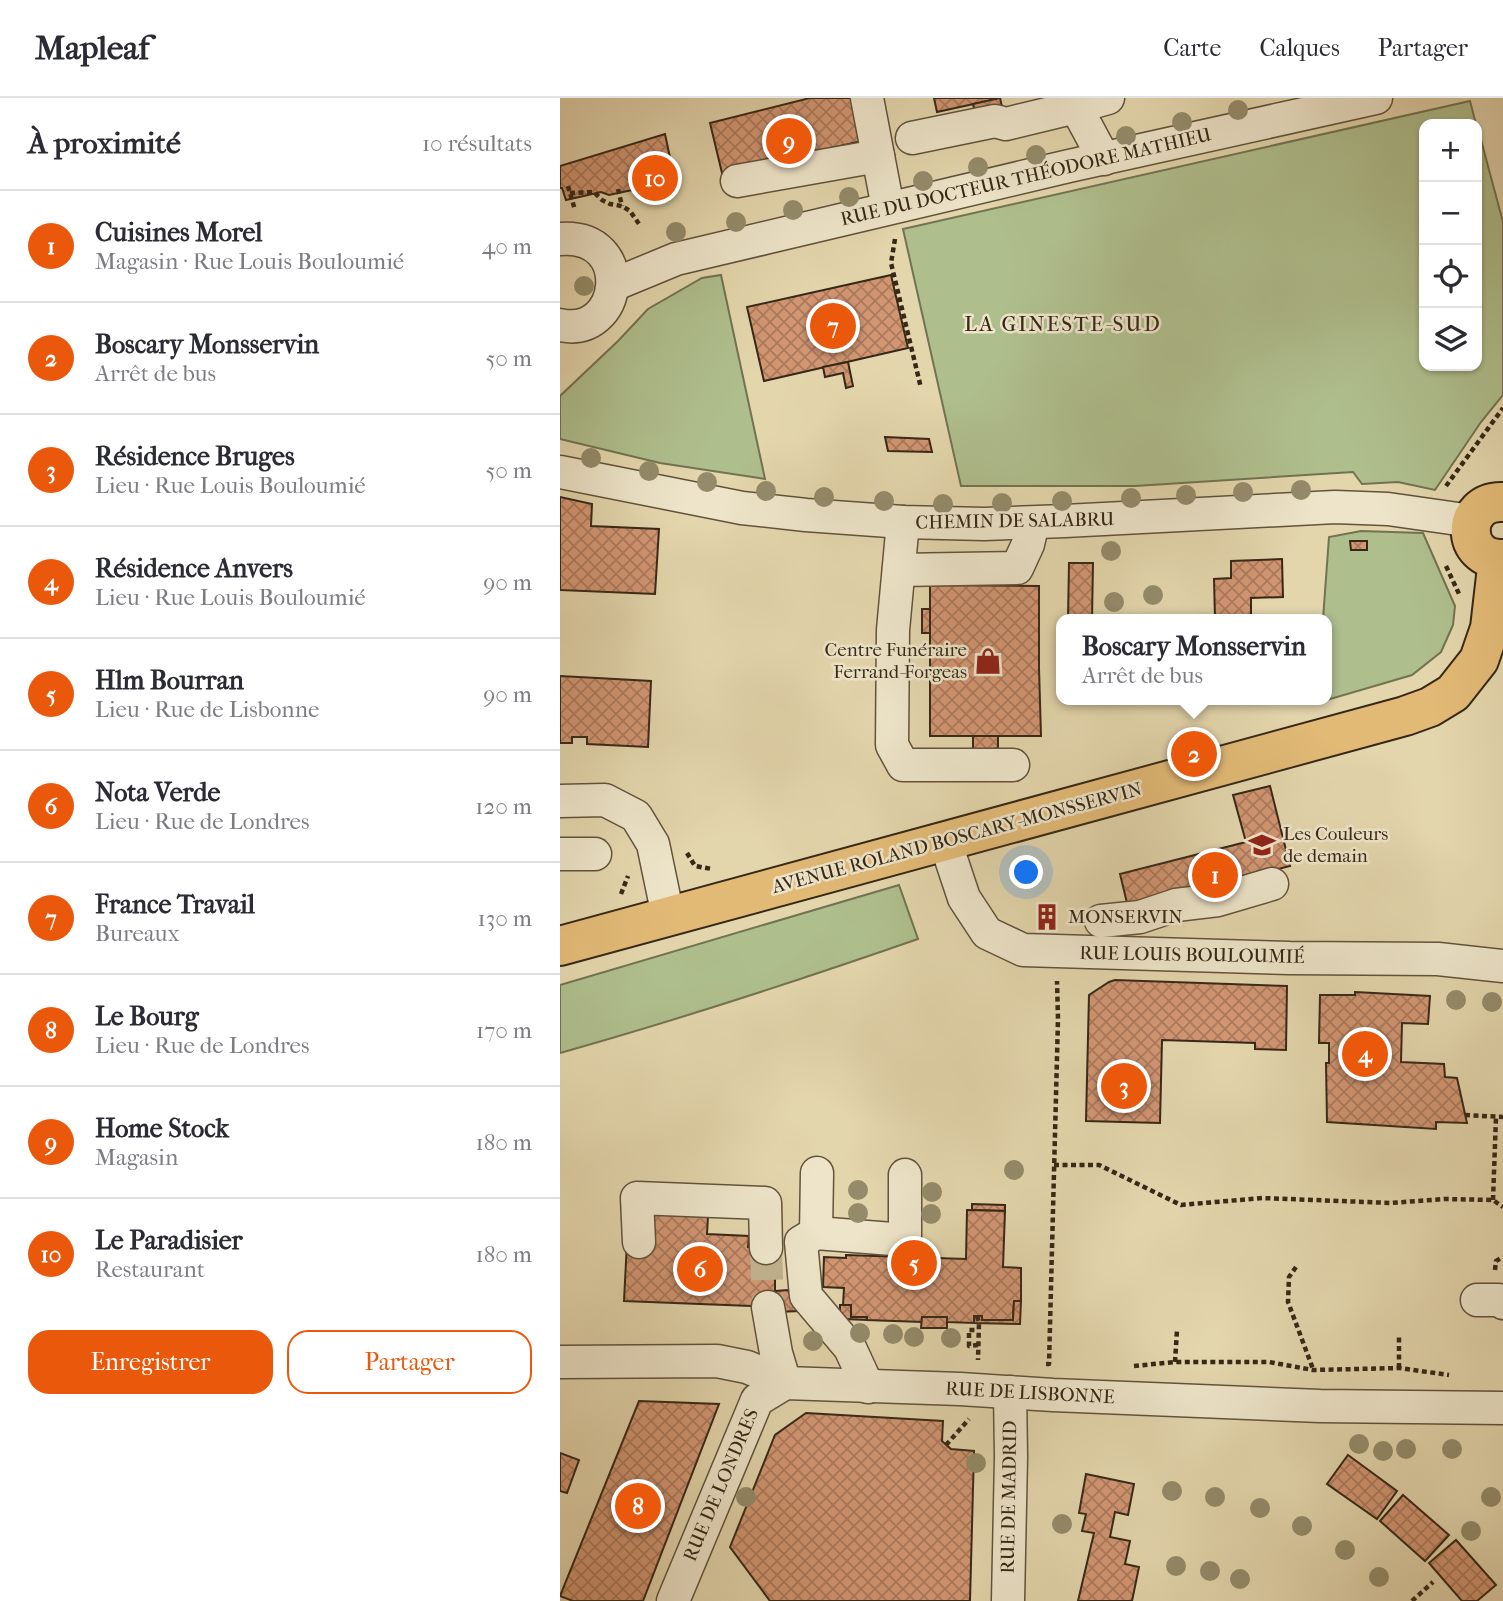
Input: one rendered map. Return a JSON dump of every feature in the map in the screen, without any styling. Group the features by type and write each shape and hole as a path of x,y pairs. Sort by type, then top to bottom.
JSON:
{"main road":[{"path":"1488,511 1471,530 1471,538 1481,553 1500,559"},
{"name":"AVENUE ROLAND BOSCARY-MONSSERVIN","path":"560,946 1430,707 1454,693 1479,660 1490,628 1500,559"}],"street":[{"path":"867,98 888,208"},
{"path":"912,138 995,121 1006,124 1075,102 1108,98"},
{"name":"RUE DU DOCTEUR THÉODORE MATHIEU","path":"613,285 676,259 1069,166 1376,98"},
{"path":"1075,102 1104,159"},
{"path":"1069,166 1075,102"},
{"path":"737,181 878,156"},
{"name":"RUE DU DOCTEUR THÉODORE MATHIEU","path":"560,239 575,238 589,242 600,251 676,259"},
{"path":"560,325 580,325 593,319 603,310 610,298 612,273 608,261 600,251"},
{"name":"CHEMIN DE SALABRU","path":"560,472 742,508 903,522 1033,523 1335,508 1388,509 1434,517 1488,511"},
{"path":"903,522 893,630 892,745 903,765 1013,765"},
{"path":"899,570 1017,568 1028,544 1033,523"},
{"path":"560,801 605,800 636,816 657,856 668,916"},
{"name":"RUE LOUIS BOULOUMIÉ","path":"945,841 964,898 987,933 1023,950 1290,958 1438,959 1503,966"},
{"path":"560,854 595,854"},
{"path":"1101,921 1140,917 1176,905 1218,900 1272,884"},
{"path":"816,1233 817,1173"},
{"path":"868,1387 850,1348 806,1296 801,1242 816,1233 905,1240 905,1175"},
{"path":"639,1242 637,1198 765,1203 766,1248"},
{"path":"768,1307 776,1353 785,1383"},
{"name":"RUE DE LISBONNE","path":"560,1362 717,1361 747,1367 785,1383 1320,1406 1503,1408"},
{"name":"RUE DE LONDRES","path":"673,1601 757,1400 785,1383"},
{"name":"RUE DE MADRID","path":"1008,1601 1010,1392"}],"path":[{"path":"568,186 575,210"},
{"path":"618,189 622,206"},
{"path":"570,193 594,192 610,204 630,211 639,224"},
{"path":"895,239 891,263 921,388"},
{"path":"1464,606 1432,535 1434,517 1438,497 1503,408"},
{"path":"610,897 621,894 632,869 657,856 678,850 685,851 695,866 722,871"},
{"path":"1049,1338 1058,1012"},
{"path":"1465,1115 1503,1117"},
{"path":"1493,1200 1496,1117"},
{"path":"1054,1165 1099,1165 1181,1205 1262,1198 1391,1203 1444,1199 1493,1200 1503,1208"},
{"path":"1503,1257 1496,1261 1495,1270 1503,1275"},
{"path":"1296,1267 1289,1277 1288,1302 1313,1370"},
{"path":"977,1316 978,1357"},
{"path":"978,1330 970,1330 968,1346 978,1345"},
{"path":"1175,1362 1177,1330"},
{"path":"1399,1337 1399,1368"},
{"path":"1127,1367 1175,1362 1269,1362 1313,1370 1399,1368 1453,1375"},
{"path":"946,1445 967,1420"},
{"path":"1412,1601 1433,1582"}],"green space":[{"path":"1470,101 1475,119 1419,119 1419,371 1482,371 1482,144 1503,222 1503,395 1481,422 1435,490 1398,482 1362,484 1353,472 1135,486 961,486 903,229"},
{"path":"721,275 765,479 660,463 560,439 560,396 648,309 702,278"},
{"path":"1361,531 1423,533 1455,606 1453,625 1441,652 1412,675 1332,699 1332,614 1323,614 1329,537"},
{"path":"899,885 918,939 740,999 560,1053 560,985"}],"building":[{"path":"810,98 852,98 862,141 722,173 710,123"},
{"path":"934,98 1001,98 937,112"},
{"path":"1000,98 1003,111 976,118 973,104"},
{"path":"665,134 675,181 609,195 601,192 566,200 560,188 560,166"},
{"path":"891,275 908,348 764,381 747,307"},
{"path":"848,362 853,386 846,388 843,373 825,377 823,367"},
{"path":"885,437 929,439 932,452 888,451"},
{"path":"560,497 592,504 591,526 659,529 655,594 560,590"},
{"path":"1350,541 1367,541 1367,550 1351,550"},
{"path":"1282,559 1283,597 1251,598 1251,614 1215,614 1214,579 1231,578 1231,561"},
{"path":"1069,563 1093,563 1092,614 1068,614"},
{"path":"930,585 1039,586 1041,736 930,736"},
{"path":"922,609 930,609 930,633 922,633"},
{"path":"560,676 651,681 648,747 587,744 587,737 572,737 572,743 560,743"},
{"path":"973,736 998,736 998,748 973,754"},
{"path":"1270,786 1290,866 1128,907 1120,874 1246,842 1233,795"},
{"name":"MONSERVIN","path":"1039,913 1055,913 1055,922 1039,922"},
{"path":"1115,980 1287,986 1286,1050 1255,1049 1255,1043 1162,1040 1160,1123 1086,1121 1089,995"},
{"path":"1355,992 1430,996 1428,1024 1402,1023 1401,1062 1444,1064 1445,1077 1457,1078 1467,1123 1436,1122 1436,1129 1327,1122 1326,1063 1329,1063 1329,1043 1319,1043 1320,995 1355,995"},
{"path":"972,1204 1005,1205 1005,1211 972,1210"},
{"path":"967,1210 1005,1211 1003,1267 1021,1268 1021,1301 1014,1301 1013,1320 982,1320 982,1316 974,1316 974,1323 947,1322 947,1317 922,1317 922,1322 867,1320 867,1317 851,1317 851,1305 843,1305 844,1288 823,1287 824,1257 846,1258 846,1255 966,1259"},
{"path":"654,1213 708,1216 707,1234 749,1236 748,1247 775,1248 775,1307 624,1301 627,1242 653,1242"},
{"path":"788,1290 800,1311 776,1312 776,1291"},
{"path":"1014,1301 1021,1301 1020,1324 974,1323 974,1316 982,1316 982,1320 1013,1320"},
{"path":"840,1305 851,1305 851,1317 867,1317 867,1320 843,1319 840,1316"},
{"path":"922,1317 947,1317 947,1328 921,1328"},
{"path":"639,1401 719,1404 643,1601 573,1601 560,1596"},
{"path":"806,1413 943,1421 942,1441 951,1449 974,1451 970,1601 770,1601 730,1547 775,1435"},
{"path":"560,1453 579,1460 567,1493 560,1491"},
{"path":"1348,1455 1397,1491 1377,1519 1327,1484"},
{"path":"1086,1474 1134,1484 1128,1515 1115,1512 1110,1537 1130,1541 1125,1564 1139,1567 1132,1601 1078,1601 1094,1533 1082,1531 1086,1514 1079,1513"},
{"path":"1403,1495 1449,1535 1425,1561 1380,1521"},
{"path":"1456,1540 1496,1585 1477,1601 1462,1601 1429,1563"}],"tunnel":[{"path":"766,1248 768,1307"}],"place":[{"name":"Home Stock","path":"789,141"},
{"name":"Le Paradisier","path":"655,178"},
{"name":"France Travail","path":"833,326"},
{"name":"Centre Funéraire Ferrand-Forgeas","path":"988,661"},
{"name":"Boscary Monsservin","path":"1194,754"},
{"name":"Les Couleurs de demain","path":"1262,845"},
{"name":"Cuisines Morel","path":"1215,875"},
{"name":"MONSERVIN","path":"1047,917"},
{"name":"Résidence Anvers","path":"1365,1054"},
{"name":"Résidence Bruges","path":"1124,1086"},
{"name":"Hlm Bourran","path":"914,1263"},
{"name":"Nota Verde","path":"700,1269"},
{"name":"Le Bourg","path":"638,1506"}],"district":[{"name":"LA GINESTE-SUD","path":"1063,324"}]}
